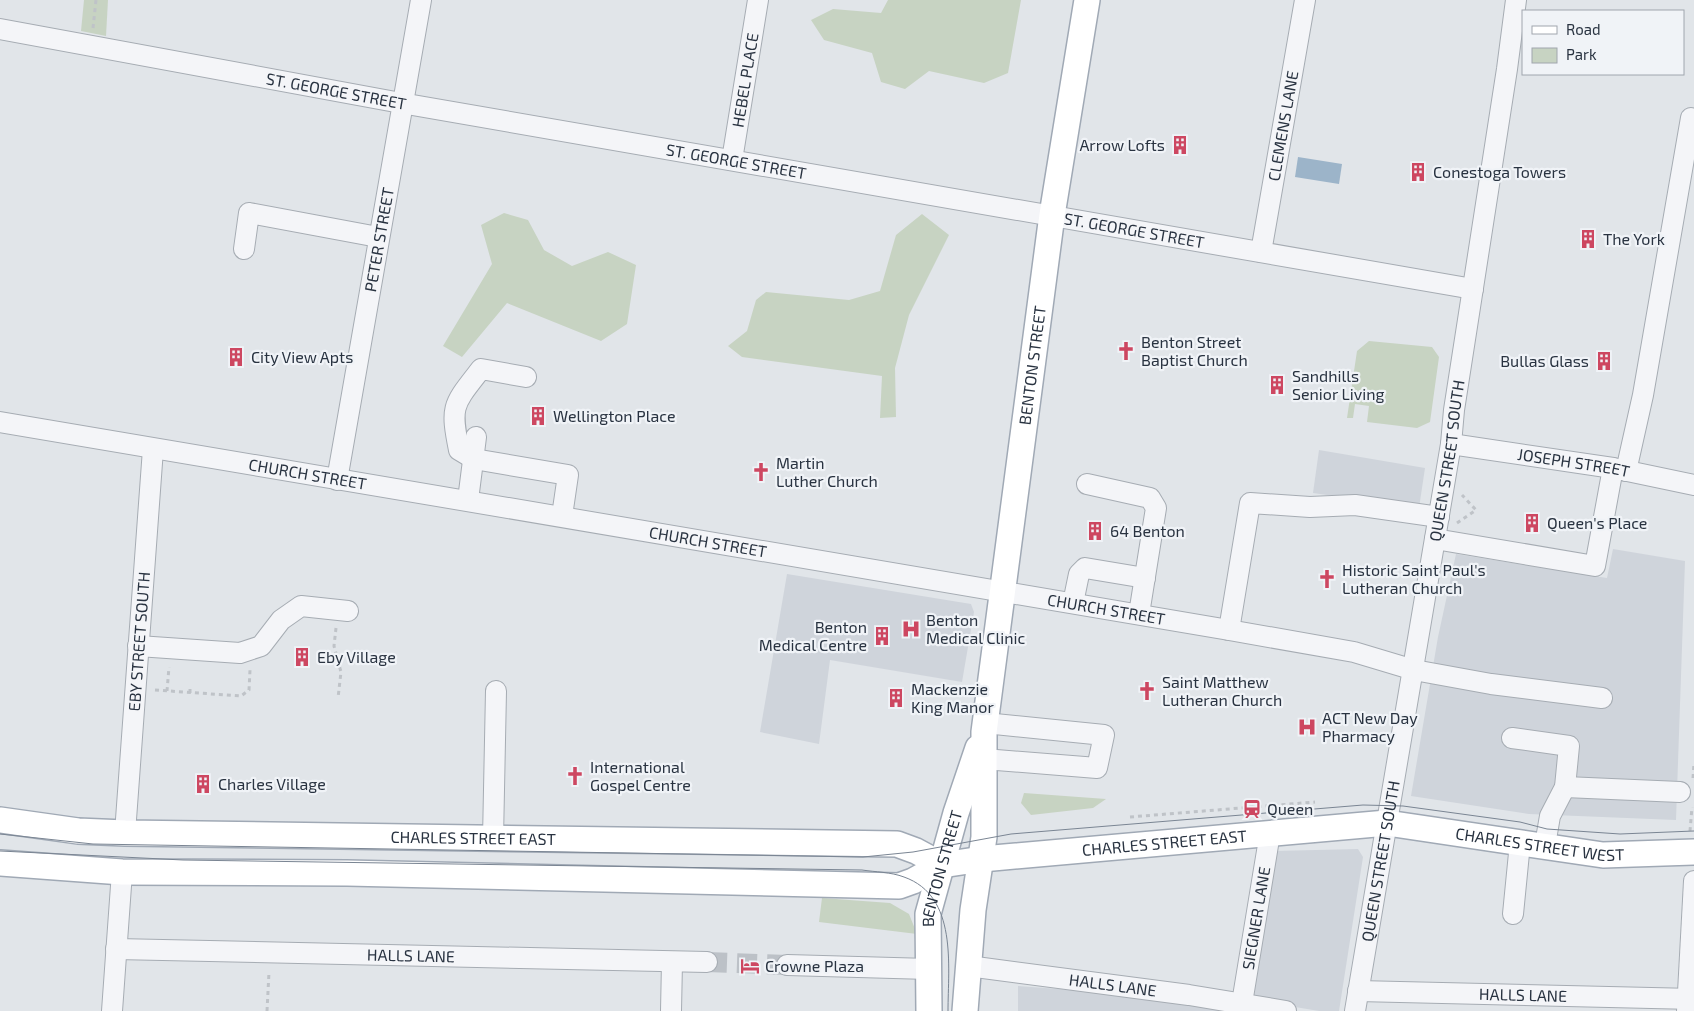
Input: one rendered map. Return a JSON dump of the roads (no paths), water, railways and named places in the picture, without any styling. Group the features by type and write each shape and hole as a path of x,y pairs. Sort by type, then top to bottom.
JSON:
{"main road":[{"name":"BENTON STREET","path":"965,1011 973,910 984,837 985,727 1052,215 1087,0"},
{"name":"BENTON STREET","path":"929,1011 928,914 956,813 985,727"},
{"name":"CHARLES STREET EAST","path":"0,820 78,831 125,834 897,844 916,851 942,865"},
{"name":"CHARLES STREET EAST","path":"0,863 122,872 348,873 899,886 913,881 942,865 982,859 1387,823"},
{"name":"CHARLES STREET WEST","path":"1387,823 1603,854 1694,852"},
{"path":"899,886 914,896 928,914"}],"street":[{"name":"PETER STREET","path":"337,480 401,103 406,88 421,0"},
{"name":"HEBEL PLACE","path":"732,160 758,0"},
{"name":"CLEMENS LANE","path":"1261,252 1305,0"},
{"name":"QUEEN STREET SOUTH","path":"1355,1011 1435,539 1448,520 1454,410 1516,0"},
{"name":"ST. GEORGE STREET","path":"0,29 401,103 1473,289"},
{"path":"1435,539 1596,566 1602,530 1643,395 1691,118"},
{"path":"244,249 249,213 378,236"},
{"path":"526,378 481,370 457,400 453,421 459,450 474,459 568,475 562,516"},
{"name":"CHURCH STREET","path":"0,422 1139,614 1354,652 1414,670 1491,684 1602,698"},
{"path":"468,500 476,437"},
{"name":"JOSEPH STREET","path":"1451,444 1620,470 1694,485"},
{"name":"EBY STREET SOUTH","path":"125,834 152,448"},
{"path":"1087,484 1150,498 1156,508 1139,614"},
{"path":"1229,630 1250,502 1310,507 1355,505 1448,520"},
{"path":"1073,603 1078,574 1085,568 1145,578"},
{"path":"138,646 240,653 261,646 281,620 301,606 342,616"},
{"path":"493,839 496,691"},
{"path":"984,759 1097,768 1104,735 985,727"},
{"path":"1512,738 1569,746 1565,787 1550,816 1545,845"},
{"path":"1565,787 1680,792"},
{"name":"SIEGNER LANE","path":"1242,1003 1270,833"},
{"path":"1513,914 1520,843"},
{"path":"112,1011 122,872"},
{"path":"1689,1003 1694,881"},
{"name":"HALLS LANE","path":"116,949 707,962"},
{"path":"671,1011 672,962"},
{"path":"788,965 929,969"},
{"name":"HALLS LANE","path":"968,966 1242,1003 1286,1011"},
{"name":"HALLS LANE","path":"1358,991 1689,1003"}],"water":[{"path":"1298,157 1342,164 1339,184 1295,177"}],"tunnel":[{"path":"707,962 787,965"}],"tram line":[{"path":"0,834 93,844 863,857 913,852 1011,834 1363,805 1403,806 1520,822 1547,829 1620,834 1694,831"},
{"path":"0,851 183,860 862,870 888,873 899,875 921,886 934,900 942,916 948,954 948,1011"}],"place":[{"name":"Arrow Lofts","path":"1180,145"},
{"name":"Conestoga Towers","path":"1418,172"},
{"name":"The York","path":"1588,239"},
{"name":"Benton Street Baptist Church","path":"1126,351"},
{"name":"City View Apts","path":"236,357"},
{"name":"Bullas Glass","path":"1604,361"},
{"name":"Sandhills Senior Living","path":"1277,385"},
{"name":"Wellington Place","path":"538,416"},
{"name":"Martin Luther Church","path":"761,472"},
{"name":"Queen's Place","path":"1532,523"},
{"name":"64 Benton","path":"1095,531"},
{"name":"Historic Saint Paul's Lutheran Church","path":"1327,579"},
{"name":"Benton Medical Clinic","path":"911,629"},
{"name":"Benton Medical Centre","path":"882,636"},
{"name":"Eby Village","path":"302,657"},
{"name":"Saint Matthew Lutheran Church","path":"1147,691"},
{"name":"Mackenzie King Manor","path":"896,698"},
{"name":"ACT New Day Pharmacy","path":"1307,727"},
{"name":"International Gospel Centre","path":"575,776"},
{"name":"Charles Village","path":"203,784"},
{"name":"Queen","path":"1252,809"},
{"name":"Crowne Plaza","path":"750,966"}]}
